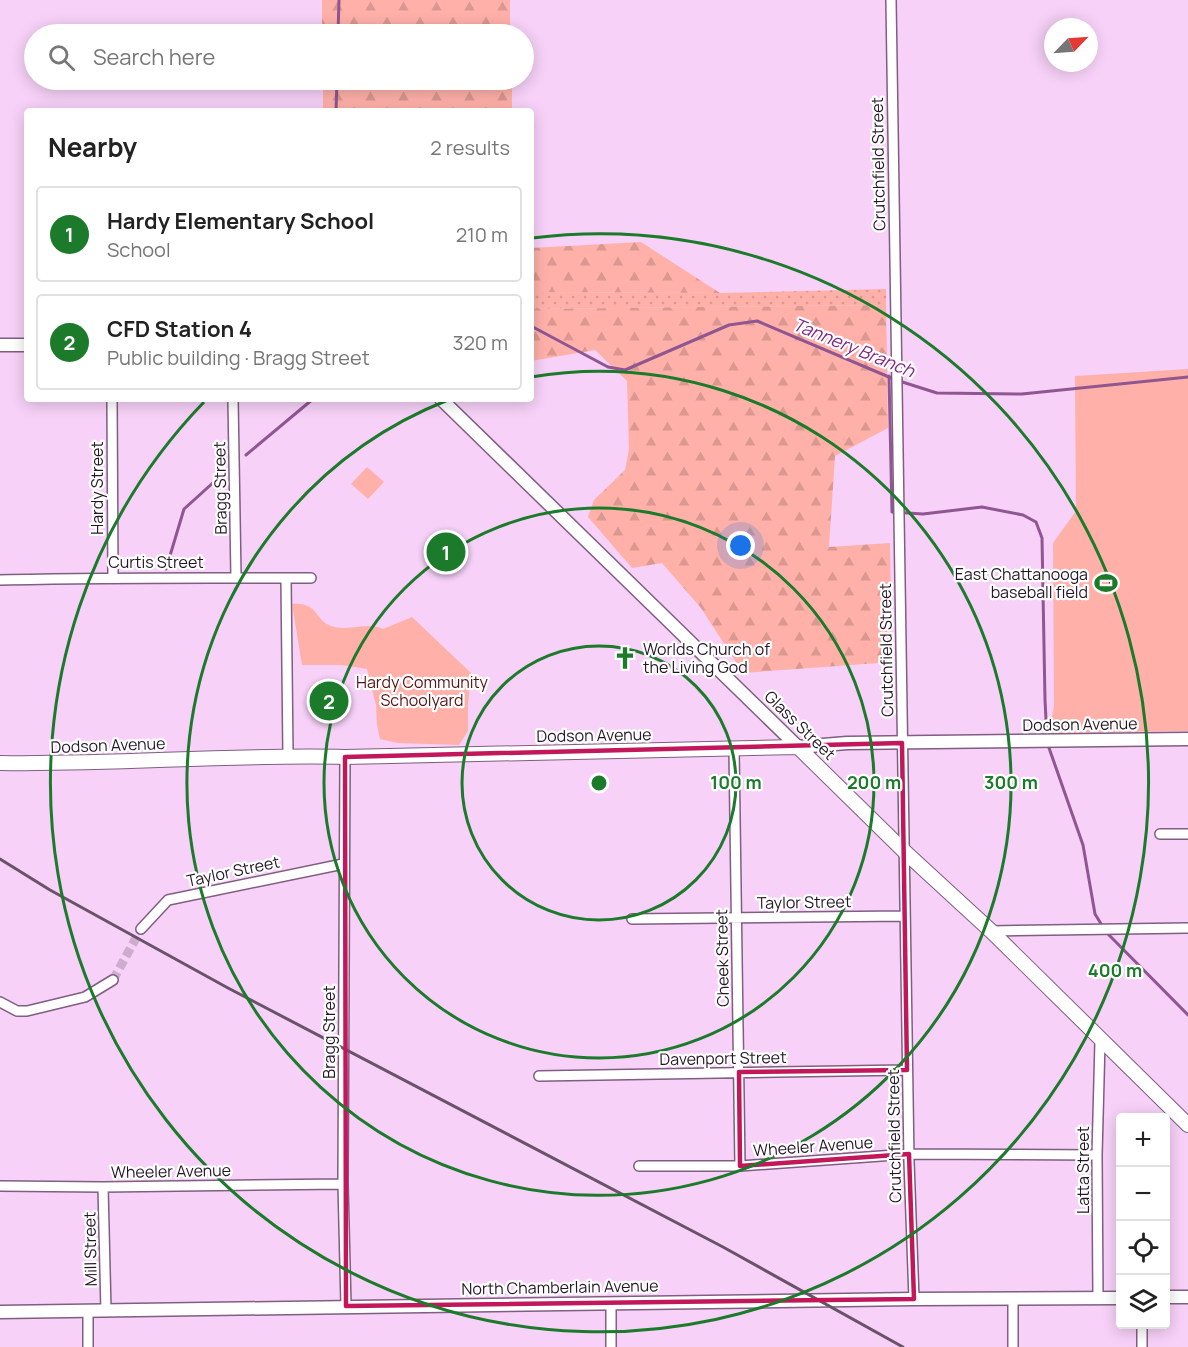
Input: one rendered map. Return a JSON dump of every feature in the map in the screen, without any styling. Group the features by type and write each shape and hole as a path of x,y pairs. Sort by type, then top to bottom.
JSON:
{"main road":[{"name":"Dodson Avenue","path":"0,763 63,764 288,755 345,757 798,747"},
{"name":"Glass Street","path":"798,747 904,851 991,931 1100,1041 1188,1125"}],"street":[{"name":"Crutchfield Street","path":"891,0 909,1154 914,1299"},
{"path":"0,345 24,345"},
{"name":"Hardy Street","path":"112,402 113,577"},
{"name":"Bragg Street","path":"233,402 236,577"},
{"name":"Glass Street","path":"444,402 798,747"},
{"name":"Curtis Street","path":"0,580 113,577 311,578"},
{"path":"286,579 288,755"},
{"name":"Dodson Avenue","path":"798,747 902,742 1188,739"},
{"name":"Cheek Street","path":"734,749 740,1166"},
{"name":"Bragg Street","path":"345,757 343,1184 346,1306"},
{"path":"1160,834 1188,834"},
{"name":"Taylor Street","path":"141,929 168,900 344,864"},
{"name":"Taylor Street","path":"632,919 905,916"},
{"path":"991,931 1188,928"},
{"path":"0,1002 17,1011 27,1011 85,997 113,980"},
{"name":"Latta Street","path":"1098,1299 1097,1155 1100,1041"},
{"name":"Davenport Street","path":"539,1076 908,1070"},
{"name":"Wheeler Avenue","path":"639,1166 740,1166 909,1154 1097,1155"},
{"name":"Wheeler Avenue","path":"0,1186 343,1184"},
{"name":"Mill Street","path":"103,1187 106,1311"},
{"path":"1170,1297 1188,1297"},
{"path":"1013,1298 1013,1347"},
{"name":"North Chamberlain Avenue","path":"0,1312 1116,1298"},
{"path":"611,1303 611,1347"},
{"path":"88,1311 88,1347"},
{"path":"1142,1329 1142,1347"}],"highlighted area":[{"path":"902,743 907,1070 739,1072 740,1166 909,1154 914,1299 346,1306 345,757"}],"green space":[{"path":"322,0 510,0 510,24 322,24"},
{"path":"323,90 512,90 512,108 323,108"},
{"path":"641,242 720,293 534,292 534,248"},
{"path":"886,289 886,305 534,309 534,292 720,293"},
{"path":"886,305 888,428 835,456 829,547 890,543 892,662 743,673 701,608 662,563 632,568 588,517 594,500 625,470 629,449 627,381 595,350 534,360 534,309"},
{"path":"1188,369 1188,731 1049,733 1054,706 1053,543 1076,511 1075,376"},
{"path":"367,467 384,482 368,499 351,484"},
{"name":"Hardy Community Schoolyard","path":"292,604 307,606 326,624 338,628 371,626 383,629 412,617 471,673 468,731 459,745 398,743 380,739 376,705 367,669 342,665 302,665"}],"waterway":[{"name":"Tannery Branch","path":"338,24 339,0"},
{"name":"Tannery Branch","path":"336,108 337,90"},
{"name":"Tannery Branch","path":"534,328 608,367 625,370 729,325 757,321 896,380 937,393 1022,394 1188,377"},
{"path":"889,376 892,512 923,514 982,507 1023,515 1036,522 1042,538 1047,739"},
{"path":"246,455 309,402"},
{"path":"166,569 184,509 226,471"},
{"path":"1048,745 1083,845 1095,914 1103,927"},
{"path":"1107,933 1188,1015"}],"tunnel":[{"path":"113,980 141,929"}],"railway":[{"path":"0,859 50,890 228,988 723,1247 903,1347"}],"place":[{"name":"Hardy Elementary School","path":"446,552"},
{"name":"East Chattanooga baseball field","path":"1106,583"},
{"name":"Worlds Church of the Living God","path":"625,658"},
{"name":"CFD Station 4","path":"329,701"}]}
